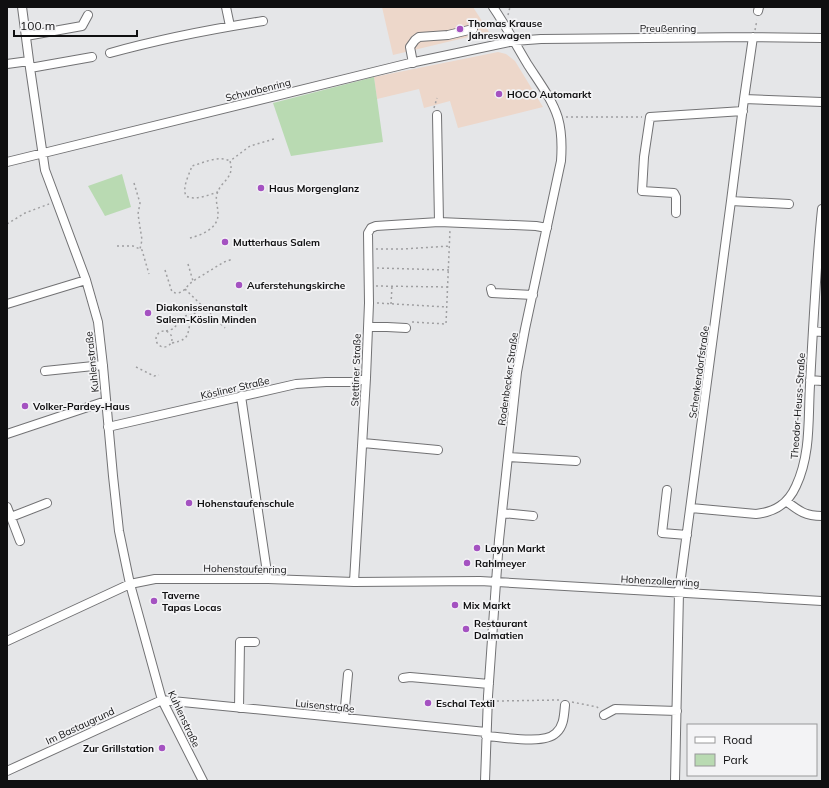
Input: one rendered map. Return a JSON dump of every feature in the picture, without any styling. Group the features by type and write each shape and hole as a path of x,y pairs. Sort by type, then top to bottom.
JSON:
{"street":[{"name":"Kuhlenstraße","path":"22,7 45,170 86,280 98,322 113,476 120,531 130,584 162,700 202,781"},
{"path":"226,7 230,26"},
{"name":"Rodenbecker Straße","path":"486,781 486,734 496,581 517,372 561,161 562,145 558,118 550,100 505,24 493,7"},
{"path":"26,36 82,26 88,15"},
{"path":"110,53 230,26 263,21"},
{"path":"413,63 410,48 414,40 419,37 448,35 473,29"},
{"name":"Preußenring","path":"514,41 541,39 753,37 822,38"},
{"name":"Schenkendorfstraße","path":"675,781 679,592 753,37"},
{"name":"Schwabenring","path":"7,162 413,63 514,41"},
{"path":"7,64 29,64 92,57"},
{"path":"744,99 822,102"},
{"path":"436,111 439,222"},
{"path":"676,213 676,197 674,193 642,191 644,157 650,117 743,111"},
{"path":"731,201 789,204"},
{"name":"Theodor-Heuss-Straße","path":"691,508 756,514 767,513 777,509 786,502 796,487 804,467 807,446 813,331 820,280 822,209"},
{"name":"Stettiner Straße","path":"354,582 366,378 369,303 368,233 371,228 376,226 439,222 536,226 547,228"},
{"path":"7,304 86,280"},
{"path":"491,289 492,293 533,295"},
{"path":"368,327 407,325"},
{"path":"813,331 822,332"},
{"path":"45,371 103,365"},
{"name":"Kösliner Straße","path":"108,427 296,384 355,382 366,378"},
{"path":"810,380 822,381"},
{"path":"241,396 268,579"},
{"path":"7,434 106,401"},
{"path":"363,443 438,450"},
{"path":"508,457 576,461"},
{"path":"667,490 662,533 687,535"},
{"path":"786,502 804,514 811,516 822,516"},
{"path":"11,517 47,503"},
{"path":"7,507 20,541"},
{"path":"502,513 533,516"},
{"name":"Hohenstaufenring","path":"7,641 130,584 144,580 268,579 354,582 496,581"},
{"name":"Hohenzollernring","path":"496,581 822,601"},
{"path":"239,708 240,642 255,642"},
{"path":"344,718 348,674"},
{"path":"403,678 410,677 489,684"},
{"name":"Luisenstraße","path":"162,700 486,734"},
{"name":"Im Bastaugrund","path":"7,771 162,700"},
{"path":"486,734 540,740 551,737 557,733 564,720 567,702"},
{"path":"604,715 615,709 677,711"}],"path":[{"path":"753,37 759,9"},
{"path":"436,98 436,111"},
{"path":"558,118 650,117"},
{"path":"230,161 250,146 274,139"},
{"path":"218,192 197,198 191,198 186,196 184,193 185,185 192,166 214,160 222,159 230,161"},
{"path":"190,238 207,232 217,219 218,214 216,196 231,174 230,161"},
{"path":"134,183 140,203 138,214 142,240 140,249"},
{"path":"7,224 25,213 57,202"},
{"path":"407,325 446,324 451,222"},
{"path":"117,246 126,245 140,249 143,252 149,274"},
{"path":"368,248 403,249 450,246"},
{"path":"166,270 172,292 179,293 192,281 224,262 233,259"},
{"path":"188,264 192,281"},
{"path":"368,267 449,270"},
{"path":"368,285 448,287"},
{"path":"391,304 392,286"},
{"path":"185,289 225,328"},
{"path":"369,303 447,306"},
{"path":"195,314 184,316 173,329 161,331 157,335 156,340 158,345 168,347 172,343 183,341 186,338 195,314 202,305"},
{"path":"166,331 171,333 173,338 172,343"},
{"path":"136,368 154,376 159,375"},
{"path":"488,701 567,702 597,706 604,715"}],"shaded area":[{"path":"382,7 473,7 489,32 393,55"},
{"path":"498,52 506,54 515,61 543,107 458,128 450,101 424,108 419,89 377,99 374,77"}],"green space":[{"path":"374,77 383,142 291,156 273,103"},
{"path":"122,174 131,207 105,216 88,186"}],"place":[{"name":"Thomas Krause Jahreswagen","path":"460,29"},
{"name":"HOCO Automarkt","path":"499,94"},
{"name":"Haus Morgenglanz","path":"261,188"},
{"name":"Mutterhaus Salem","path":"225,242"},
{"name":"Auferstehungskirche","path":"239,285"},
{"name":"Diakonissenanstalt Salem-Köslin Minden","path":"148,313"},
{"name":"Volker-Pardey-Haus","path":"25,406"},
{"name":"Hohenstaufenschule","path":"189,503"},
{"name":"Layan Markt","path":"477,548"},
{"name":"Rahlmeyer","path":"467,563"},
{"name":"Taverne Tapas Locas","path":"154,601"},
{"name":"Mix Markt","path":"455,605"},
{"name":"Restaurant Dalmatien","path":"466,629"},
{"name":"Eschal Textil","path":"428,703"},
{"name":"Zur Grillstation","path":"162,748"}]}
